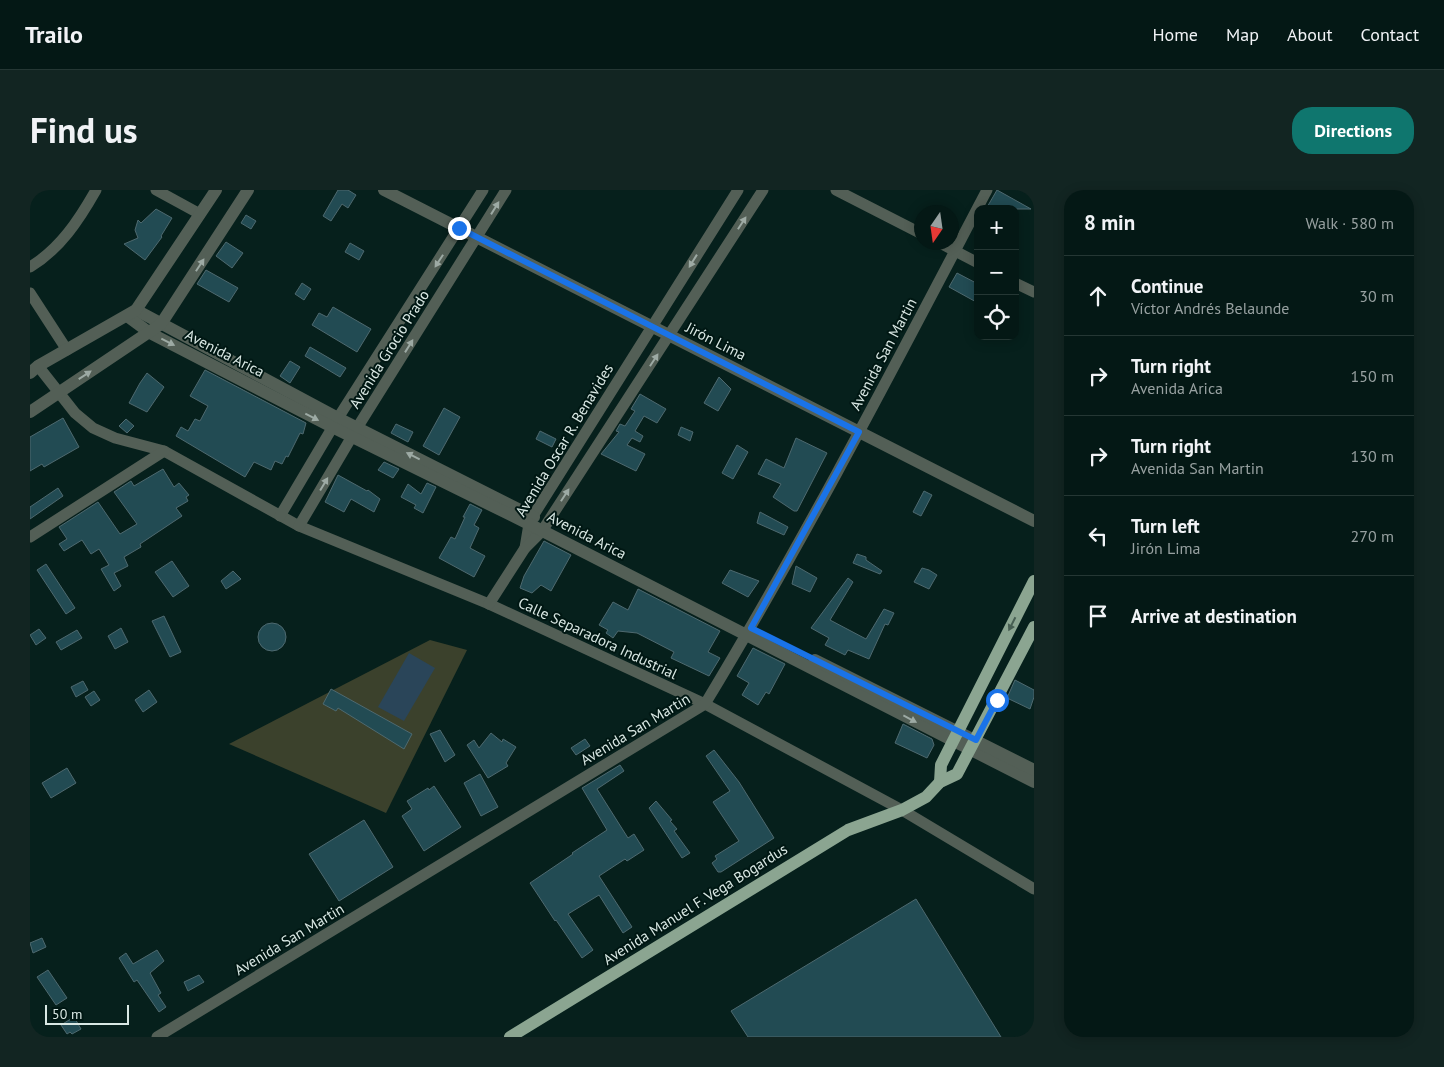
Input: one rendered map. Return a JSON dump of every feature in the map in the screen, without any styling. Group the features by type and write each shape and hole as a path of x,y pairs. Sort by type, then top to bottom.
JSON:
{"main road":[{"path":"940,782 940,765 1034,581"},
{"name":"Avenida Manuel F. Vega Bogardus","path":"510,1037 848,830 902,810 926,797 940,782 958,774 1034,627"}],"street":[{"path":"30,267 43,259 70,232 96,190"},
{"path":"156,190 200,214"},
{"path":"34,369 132,313 216,190"},
{"path":"31,410 161,324 248,190"},
{"name":"Jirón Lima","path":"384,190 1034,521"},
{"name":"Avenida Grocio Prado","path":"280,516 335,423 483,190"},
{"name":"Avenida Grocio Prado","path":"299,526 354,432 506,190"},
{"name":"Avenida Oscar R. Benavides","path":"525,548 531,520 738,190"},
{"name":"Avenida Oscar R. Benavides","path":"525,548 544,527 763,190"},
{"path":"836,190 914,230"},
{"name":"Avenida San Martin","path":"157,1037 705,704 749,631 859,432 987,190"},
{"path":"955,251 974,261"},
{"path":"1019,285 1034,292"},
{"path":"30,293 67,350"},
{"name":"Avenida Arica","path":"132,313 161,324 335,423"},
{"name":"Avenida Arica","path":"132,313 150,332 531,520 973,745 1034,770"},
{"name":"Calle Separadora Industrial","path":"34,369 58,392 75,413 93,428 114,438 164,451 299,526 488,604 705,704 902,810 1034,889"},
{"path":"30,537 164,451"},
{"path":"488,604 525,548"},
{"name":"Avenida Arica","path":"973,745 1034,782"}],"green space":[{"path":"430,640 467,650 386,813 229,744"}],"water":[{"path":"409,653 435,668 404,721 378,707"}],"building":[{"path":"338,190 348,190 356,195 348,208 342,204 331,221 323,216"},
{"path":"997,190 1031,209 1019,209 1019,205 988,205"},
{"path":"156,209 172,218 162,237 145,260 124,244 138,238 135,230 138,220 141,223"},
{"path":"246,215 256,221 251,229 241,223"},
{"path":"226,242 243,253 232,268 216,256"},
{"path":"350,243 364,251 359,260 345,252"},
{"path":"206,270 238,288 229,302 197,284"},
{"path":"957,273 974,282 974,301 949,287"},
{"path":"302,283 311,289 304,300 295,294"},
{"path":"333,307 371,329 357,352 312,325 319,313 327,317"},
{"path":"310,347 346,368 340,377 305,356"},
{"path":"290,361 300,367 290,383 280,376"},
{"path":"205,370 306,423 303,434 300,433 288,457 286,456 282,464 275,461 271,470 254,462 245,477 176,436 181,427 188,431 195,419 200,421 208,406 190,396"},
{"path":"147,373 164,387 147,412 129,403"},
{"path":"719,377 731,389 718,411 704,403"},
{"path":"640,394 666,409 657,423 644,416 635,431 643,436 640,442 632,438 627,445 645,454 636,471 601,454 619,432 616,431 620,424 625,426 635,411 631,409"},
{"path":"444,408 460,417 439,455 423,446"},
{"path":"63,418 79,447 44,467 42,464 30,471 30,437"},
{"path":"126,419 134,426 127,433 119,426"},
{"path":"396,424 413,432 408,442 391,433"},
{"path":"681,427 693,432 690,441 678,435"},
{"path":"540,431 556,439 552,447 536,439"},
{"path":"796,438 827,453 797,511 794,511 773,497 781,484 758,474 766,459 784,468"},
{"path":"737,445 748,452 733,479 722,473"},
{"path":"384,462 399,469 393,478 378,470"},
{"path":"163,469 174,487 179,483 189,495 186,497 188,501 176,508 182,516 140,544 141,547 124,557 128,566 114,573 121,586 114,591 101,569 109,565 99,549 91,554 82,540 64,551 59,544 67,539 59,527 98,502 120,534 137,524 114,492 131,481 134,486"},
{"path":"338,475 368,490 380,499 374,512 351,499 344,512 325,502"},
{"path":"427,483 436,487 423,513 414,508 416,505 401,497 408,484 421,494"},
{"path":"58,488 63,496 30,519 30,507"},
{"path":"924,491 932,495 921,516 913,512"},
{"path":"470,504 482,510 474,525 479,528 470,548 485,556 474,577 439,558 451,537 455,539"},
{"path":"760,512 788,527 784,535 757,523"},
{"path":"544,541 571,555 551,591 541,585 532,593 520,588 524,576"},
{"path":"857,554 866,557 866,560 882,571 880,574 853,563"},
{"path":"172,561 189,586 173,597 155,572"},
{"path":"46,564 75,608 66,614 37,570"},
{"path":"796,566 817,578 810,592 792,584"},
{"path":"922,568 937,575 929,589 914,582"},
{"path":"730,570 759,581 748,597 722,583"},
{"path":"233,571 241,579 226,589 221,581"},
{"path":"848,578 853,582 830,620 866,639 884,609 894,613 888,625 885,624 869,659 848,650 845,655 825,645 829,638 811,628"},
{"path":"638,589 720,631 708,652 720,658 709,676 671,658 674,652 637,633 618,631 613,638 606,633 608,630 599,625 613,602 628,610"},
{"path":"164,616 181,652 170,657 152,621"},
{"path":"272,623 282,627 286,637 282,647 272,651 262,647 258,637 262,627"},
{"path":"121,628 128,642 115,649 108,636"},
{"path":"39,629 46,638 36,645 30,635"},
{"path":"77,630 82,638 61,650 56,642"},
{"path":"753,648 785,664 769,694 766,692 758,705 742,695 749,683 737,676"},
{"path":"1015,680 1034,690 1030,709 1007,698"},
{"path":"83,681 88,690 76,697 71,687"},
{"path":"331,689 412,734 404,749 338,708 336,711 323,704"},
{"path":"149,690 157,702 143,712 135,700"},
{"path":"94,691 100,700 91,706 85,697"},
{"path":"903,724 932,739 934,745 927,758 895,743"},
{"path":"440,730 455,755 445,762 430,734"},
{"path":"491,733 502,742 503,739 516,747 506,763 508,766 488,778 467,745 474,740 479,748"},
{"path":"585,739 590,746 576,755 571,748"},
{"path":"714,750 739,782 774,838 721,872 718,872 712,863 717,859 715,856 739,841 713,802 730,791 706,756"},
{"path":"620,765 624,771 597,789 628,838 634,834 644,850 627,861 625,859 599,876 632,927 623,933 599,895 568,914 593,950 582,958 530,883 607,830 582,788"},
{"path":"67,768 76,783 51,798 42,783"},
{"path":"480,774 498,807 481,816 464,783"},
{"path":"434,786 461,827 424,851 402,816 412,809 407,801"},
{"path":"656,801 672,820 670,821 677,829 674,831 690,853 682,858 649,808"},
{"path":"364,820 393,867 339,901 309,854"},
{"path":"916,899 1001,1037 748,1037 731,1011"},
{"path":"42,938 46,947 33,953 30,943"},
{"path":"157,950 164,961 150,973 161,993 158,995 166,1007 159,1012 137,980 134,982 119,958 126,953 133,964"},
{"path":"48,970 67,998 56,1005 37,977"},
{"path":"199,975 204,982 188,991 184,982"},
{"path":"74,1017 81,1029 72,1034 70,1032 67,1034 61,1025"}],"route":[{"path":"459,228 859,432 751,628 976,740 997,700"}]}
